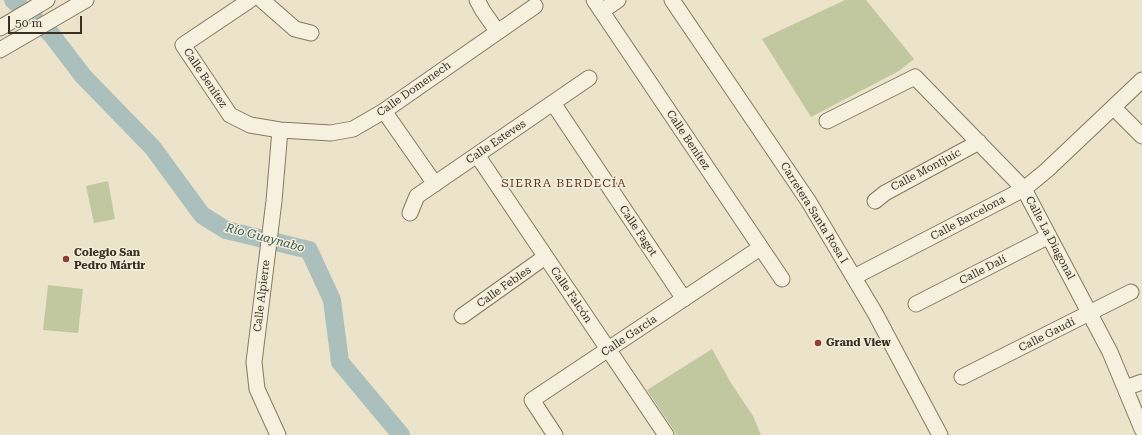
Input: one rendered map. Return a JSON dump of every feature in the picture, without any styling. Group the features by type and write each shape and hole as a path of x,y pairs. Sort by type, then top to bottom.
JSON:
{"street":[{"path":"0,28 47,0"},
{"name":"Calle Benítez","path":"250,0 183,45 230,115 250,125 280,130"},
{"path":"262,0 295,29 311,33"},
{"path":"477,0 482,11 497,31"},
{"path":"598,5 618,0"},
{"name":"Carretera Santa Rosa I","path":"672,0 809,202 875,313 940,435"},
{"path":"0,50 84,1"},
{"name":"Calle Benítez","path":"598,5 782,280"},
{"name":"Calle Domenech","path":"280,130 330,133 353,129 384,111 535,6"},
{"name":"Calle La Diagonal","path":"827,121 915,77 1024,189 1110,352 1142,429"},
{"name":"Calle Esteves","path":"410,212 417,196 590,78"},
{"name":"Calle Barcelona","path":"854,277 1024,189 1047,170 1142,80"},
{"name":"Calle Fagot","path":"553,103 684,299"},
{"path":"1114,108 1142,136"},
{"path":"384,111 435,184"},
{"name":"Calle Alpierre","path":"278,435 257,389 254,362 274,201 280,130"},
{"name":"Calle Montjuic","path":"875,201 885,192 979,142"},
{"name":"Calle Falcón","path":"477,155 666,435"},
{"name":"Calle Dalí","path":"916,304 1049,236"},
{"name":"Calle García","path":"555,435 532,400 760,248"},
{"name":"Calle Febles","path":"462,316 545,257"},
{"name":"Calle Gaudí","path":"962,377 1131,292"},
{"path":"1125,388 1142,382"}],"green space":[{"path":"845,0 866,0 914,59 899,71 811,117 762,39"},
{"path":"108,181 115,219 94,223 86,186"},
{"path":"48,285 83,289 78,333 43,330"},
{"path":"712,349 731,383 753,416 761,435 677,435 647,390"}],"waterway":[{"name":"Río Guaynabo","path":"13,0 51,34 83,76 153,148 202,215 226,230 309,250 332,300 340,362 401,435"}],"place":[{"name":"Colegio San Pedro Mártir","path":"66,259"},
{"name":"Grand View","path":"818,343"}],"district":[{"name":"SIERRA BERDECÍA","path":"564,183"}]}
